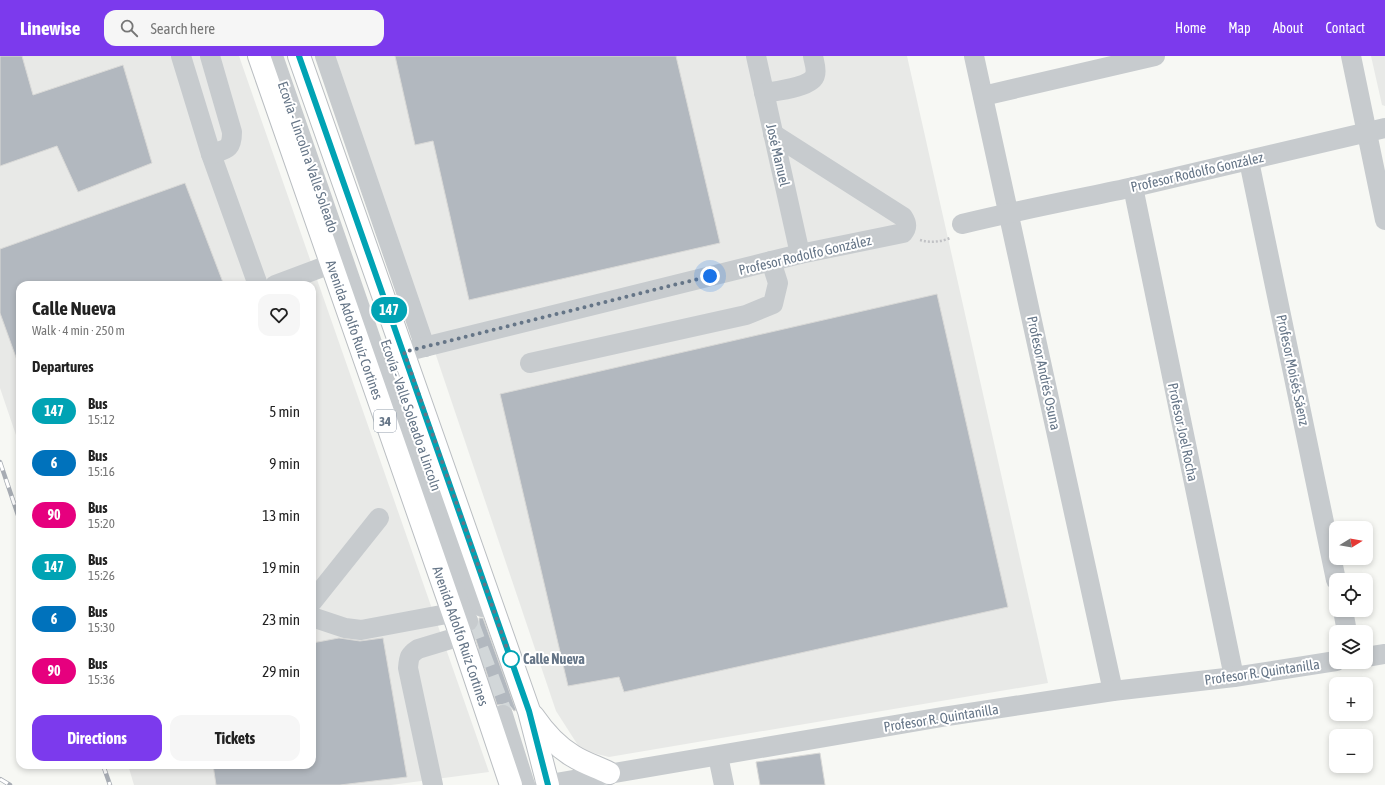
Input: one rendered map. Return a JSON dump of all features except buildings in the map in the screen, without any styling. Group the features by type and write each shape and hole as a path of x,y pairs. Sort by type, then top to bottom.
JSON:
{"main road":[{"name":"Avenida Adolfo Ruíz Cortines","path":"260,56 331,264 466,621 511,785"},
{"path":"299,56 404,352 517,712 545,785"},
{"path":"517,712 543,730 556,744 573,756 609,773"}],"street":[{"path":"181,56 211,154 257,281"},
{"name":"Ecovía - Lincoln a Valle Soleado","path":"273,56 466,621"},
{"name":"Ecovía - Valle Soleado a Lincoln","path":"286,56 443,504 466,621"},
{"path":"325,56 425,347"},
{"name":"José Manuel","path":"756,56 800,254"},
{"path":"764,93 811,82 816,75 813,56"},
{"name":"Profesor Andrés Osuna","path":"974,56 1113,691"},
{"path":"983,96 1098,63 1155,56"},
{"path":"1351,56 1376,130 1385,220"},
{"path":"190,83 213,65 232,132 232,138 228,148 211,154"},
{"name":"Profesor Rodolfo González","path":"962,224 1009,212 1249,161 1376,130"},
{"path":"773,134 904,217 907,222 903,233"},
{"name":"Profesor Moisés Sáenz","path":"1249,161 1335,573"},
{"name":"Profesor Joel Rocha","path":"1132,187 1234,677"},
{"name":"Profesor Rodolfo González","path":"404,352 800,254 903,233"},
{"path":"530,363 746,315 773,304 778,283 771,262"},
{"path":"286,281 331,264"},
{"path":"316,597 379,518"},
{"path":"316,618 345,628 361,630 466,621"},
{"path":"433,785 408,668 409,658 413,652 466,621"},
{"path":"1373,655 1385,654"},
{"name":"Profesor R. Quintanilla","path":"545,785 942,717 1113,691 1234,677 1329,662"},
{"path":"517,712 525,785"},
{"path":"718,756 724,785"}],"path":[{"path":"903,233 919,240 936,242 952,237 962,224"}],"shaded area":[{"path":"0,56 239,56 489,772 391,785 134,785 129,769 316,769 316,281 16,281 16,435 0,388"},
{"path":"335,56 907,56 1048,683 609,757 581,750 556,711"},
{"path":"1371,56 1385,56 1385,106 1382,105"}],"tunnel":[{"path":"468,621 503,715"}],"railway":[{"path":"0,462 16,509"},
{"path":"104,769 110,785"},
{"path":"0,779 10,785"}],"bus line":[{"name":"147","path":"299,56 529,711 548,785"}],"place":[{"name":"Calle Nueva","path":"511,659"}],"route":[{"path":"511,659 513,666 404,352 710,276"}]}
